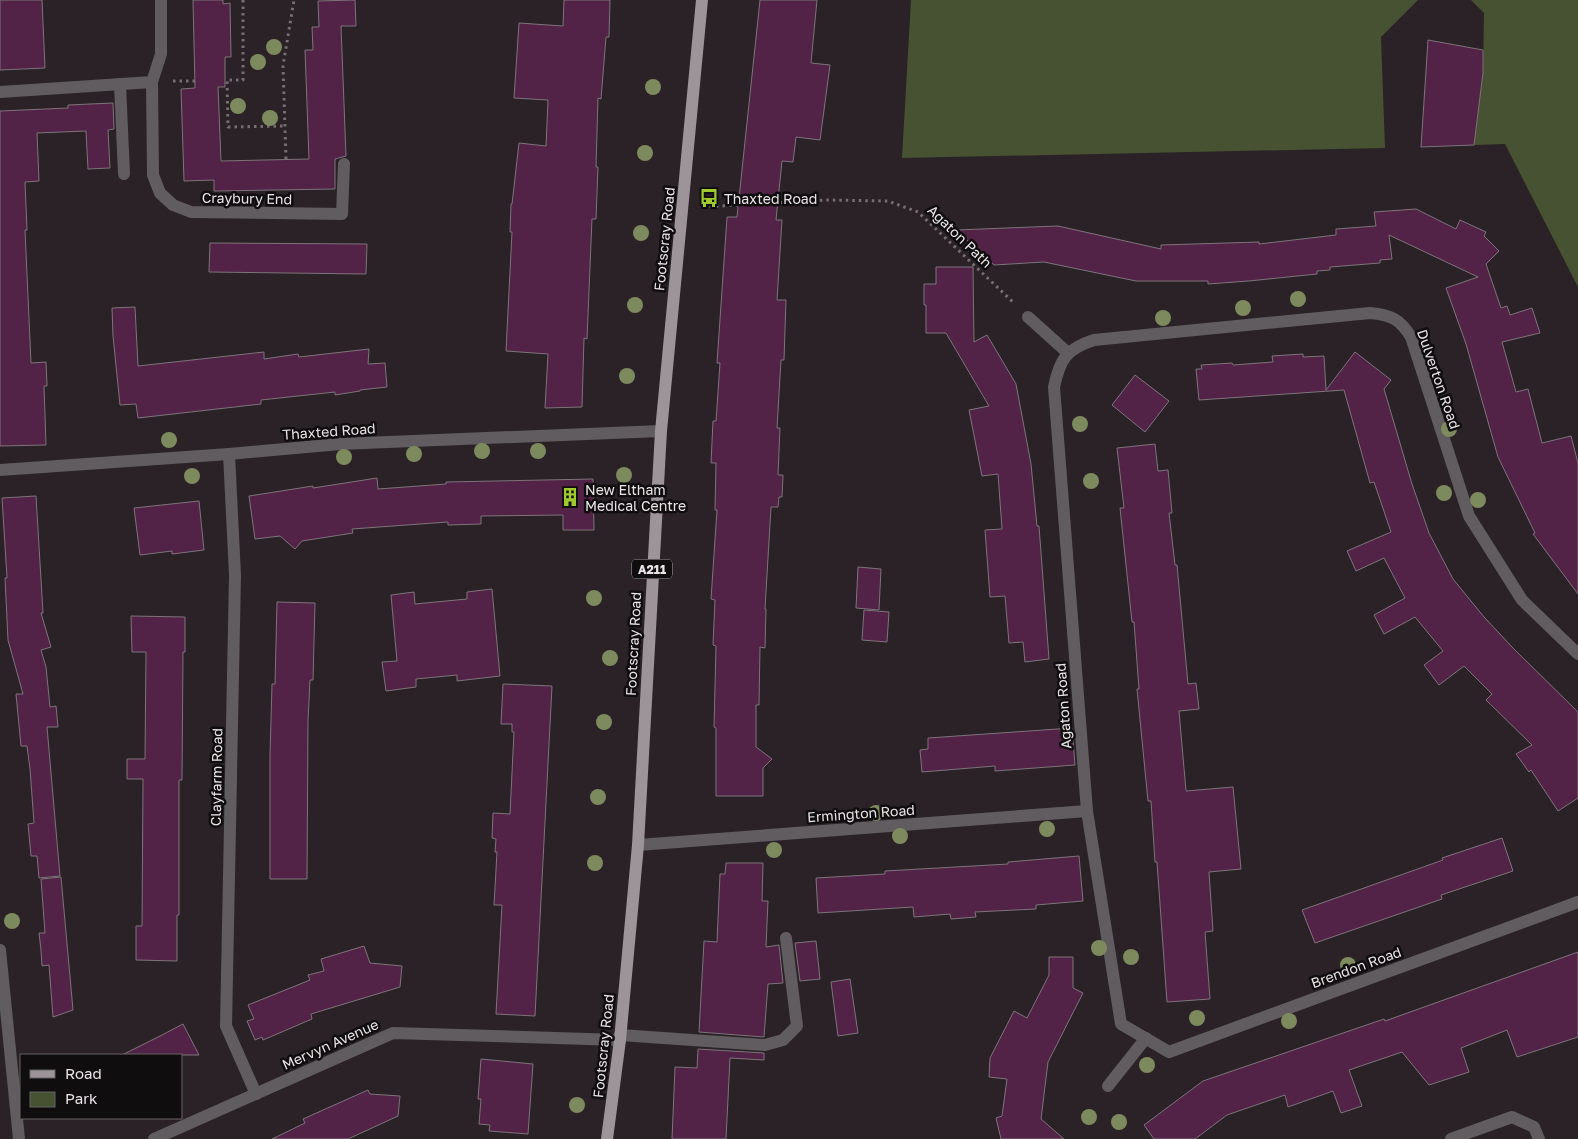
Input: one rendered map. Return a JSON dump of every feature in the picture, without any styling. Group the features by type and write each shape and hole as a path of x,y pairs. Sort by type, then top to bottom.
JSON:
{"main road":[{"name":"Footscray Road","path":"607,1139 620,1038 638,845 661,431 702,0"}],"street":[{"name":"Craybury End","path":"161,0 161,54 152,82 153,176 160,193 173,205 191,212 342,214 344,164"},
{"path":"0,92 152,82"},
{"path":"120,84 124,174"},
{"name":"Dulverton Road","path":"1068,354 1080,345 1094,340 1370,313 1386,314 1404,326 1411,336 1469,516 1522,600 1578,654"},
{"path":"1028,317 1068,354"},
{"name":"Agaton Road","path":"1068,354 1058,367 1054,387 1087,811 1121,1024 1146,1038"},
{"name":"Thaxted Road","path":"0,470 229,454 340,444 661,431"},
{"name":"Clayfarm Road","path":"229,454 236,575 226,1026 256,1094"},
{"name":"Ermington Road","path":"638,845 1087,811"},
{"name":"Brendon Road","path":"1146,1038 1169,1052 1578,902"},
{"name":"Mervyn Avenue","path":"154,1139 393,1033 620,1038 765,1045 783,1040 796,1026 786,938"},
{"path":"0,950 19,1139"},
{"path":"1108,1086 1146,1038"},
{"path":"1451,1139 1512,1117 1534,1127 1539,1139"}],"path":[{"path":"243,0 243,80 226,80 228,127 285,126"},
{"path":"286,159 283,66 294,0"},
{"name":"Agaton Path","path":"682,206 718,207 824,200 888,201 918,212 1028,317"}],"green space":[{"path":"911,0 1418,0 1381,37 1385,148 902,158"},
{"path":"1471,0 1578,0 1578,287 1505,144 1474,145 1483,73 1484,13"}],"building":[{"path":"0,0 42,0 45,68 0,70"},
{"path":"193,0 223,0 223,4 230,3 231,57 225,57 225,87 218,87 221,161 309,159 305,50 313,50 312,27 319,27 318,1 355,0 356,26 341,26 346,156 335,159 335,189 214,191 214,180 184,181 181,89 195,88"},
{"path":"564,0 610,0 609,37 606,37 601,99 598,98 596,219 592,219 587,339 584,338 582,407 545,408 548,354 506,351 512,232 510,232 511,204 519,143 546,146 548,100 514,98 519,23 563,26"},
{"path":"760,0 817,0 811,63 830,65 820,140 796,137 793,162 782,161 776,220 782,220 777,300 786,300 784,360 781,360 777,428 780,428 778,475 783,475 782,497 779,497 778,507 771,507 765,609 765,648 760,647 759,705 756,705 756,747 772,759 763,768 763,796 716,796 716,728 714,727 716,646 713,645 715,600 711,599 717,510 715,510 716,463 711,463 713,421 716,421 720,363 717,363 727,217 737,217"},
{"path":"1428,40 1483,50 1483,73 1474,145 1421,147"},
{"path":"113,103 114,129 108,130 110,168 88,169 86,131 37,133 39,181 25,182 27,230 25,230 31,363 46,362 47,386 44,386 46,445 0,446 0,111 68,108 68,105"},
{"path":"1416,209 1456,229 1460,220 1486,232 1484,236 1499,251 1486,264 1501,308 1507,306 1510,315 1532,308 1540,333 1502,342 1516,392 1528,389 1542,443 1571,436 1578,463 1578,594 1533,534 1535,533 1498,457 1466,344 1446,288 1478,277 1389,235 1392,259 1380,260 1380,263 1330,267 1330,270 1317,271 1317,274 1249,281 1208,284 1208,281 1136,281 1044,262 994,265 956,230 1058,226 1161,249 1161,245 1259,242 1259,244 1336,235 1336,229 1376,226 1374,212"},
{"path":"210,243 367,244 366,274 209,272"},
{"path":"936,267 973,267 974,342 987,335 1016,384 1031,464 1037,526 1039,526 1049,659 1025,662 1023,642 1009,643 1005,596 990,597 985,530 1002,529 998,474 982,476 969,410 989,406 946,333 926,333 924,284 936,284"},
{"path":"135,307 138,366 264,352 264,359 298,354 299,357 369,349 368,364 385,363 387,387 335,395 335,392 261,400 261,404 138,418 136,404 120,405 112,308"},
{"path":"1355,352 1391,380 1384,389 1412,484 1429,533 1453,579 1484,617 1513,648 1578,712 1578,798 1558,811 1531,770 1529,772 1516,754 1532,745 1486,700 1492,694 1464,666 1439,685 1424,665 1443,651 1415,617 1384,634 1374,615 1405,598 1384,558 1356,571 1347,551 1391,532 1374,482 1370,483 1344,390 1199,400 1196,369 1202,369 1201,365 1273,362 1272,356 1303,354 1303,357 1324,356 1326,390"},
{"path":"1135,375 1169,401 1145,432 1112,405"},
{"path":"1155,444 1158,471 1168,470 1172,513 1169,513 1175,565 1177,565 1188,684 1196,683 1199,709 1179,711 1186,791 1233,787 1241,869 1209,872 1213,931 1205,932 1210,999 1167,1002 1157,862 1155,862 1151,801 1148,801 1137,689 1139,689 1134,622 1132,622 1120,508 1124,508 1117,448"},
{"path":"377,478 378,489 446,484 446,482 593,479 594,530 563,530 563,515 481,516 481,524 448,525 448,522 352,529 353,533 302,541 295,549 280,536 255,539 249,496"},
{"path":"36,496 43,613 41,613 51,647 41,650 46,667 50,707 56,706 58,727 47,727 60,876 39,878 37,856 31,856 28,824 34,823 30,769 27,746 21,746 16,694 23,694 8,640 5,578 7,578 2,498"},
{"path":"199,501 204,550 140,555 134,508"},
{"path":"858,567 881,569 879,610 856,608"},
{"path":"492,589 500,676 457,681 457,675 416,679 416,687 386,691 382,662 397,661 391,595 414,592 415,604 467,599 467,592"},
{"path":"277,602 315,603 313,680 310,680 308,721 307,879 270,879 270,755 272,684 275,684"},
{"path":"864,610 889,612 887,642 862,640"},
{"path":"131,616 185,617 182,780 179,780 177,961 136,960 136,926 142,926 143,779 127,779 127,759 145,759 146,652 132,652"},
{"path":"503,684 552,686 535,1016 496,1014 502,905 494,905 497,852 495,852 496,839 492,838 493,813 510,814 514,732 512,732 512,724 501,724"},
{"path":"1072,728 1075,765 995,771 995,766 922,772 920,750 928,749 928,738"},
{"path":"1502,838 1513,871 1441,895 1442,899 1315,943 1302,910 1443,860 1442,858"},
{"path":"1079,856 1083,901 1036,905 1036,909 975,912 976,917 951,919 950,914 914,917 913,907 818,913 816,878 885,874 885,871 1008,864 1008,862"},
{"path":"726,863 763,863 762,901 768,901 766,947 779,945 783,983 768,984 764,1037 699,1032 704,941 717,942 720,874 725,874"},
{"path":"61,877 73,1010 53,1017 49,965 42,966 39,933 45,933 41,879"},
{"path":"816,941 820,979 800,981 795,943"},
{"path":"364,946 370,963 402,966 400,987 311,1014 312,1019 263,1040 262,1037 255,1040 247,1021 254,1019 248,1005 310,980 308,975 324,971 321,959"},
{"path":"1578,952 1578,1037 1517,1057 1507,1030 1461,1048 1469,1072 1429,1085 1402,1052 1349,1070 1362,1106 1341,1113 1333,1091 1288,1107 1285,1095 1227,1115 1195,1139 1154,1139 1144,1125 1203,1081 1384,1019 1385,1021"},
{"path":"1049,957 1073,957 1073,988 1083,993 1048,1062 1041,1119 1064,1139 1001,1139 996,1118 1002,1116 1007,1079 989,1077 990,1058 1014,1011 1027,1018 1049,975"},
{"path":"850,979 858,1033 838,1036 831,982"},
{"path":"183,1024 199,1055 124,1054"},
{"path":"698,1049 764,1053 764,1060 730,1058 726,1139 672,1139 675,1067 697,1068"},
{"path":"481,1059 533,1064 528,1134 489,1131 490,1125 479,1124 481,1099 478,1099"},
{"path":"368,1090 370,1094 400,1096 398,1116 348,1139 272,1139 305,1123 303,1119"}],"place":[{"name":"Thaxted Road","path":"709,198"},
{"name":"New Eltham Medical Centre","path":"570,497"}]}
